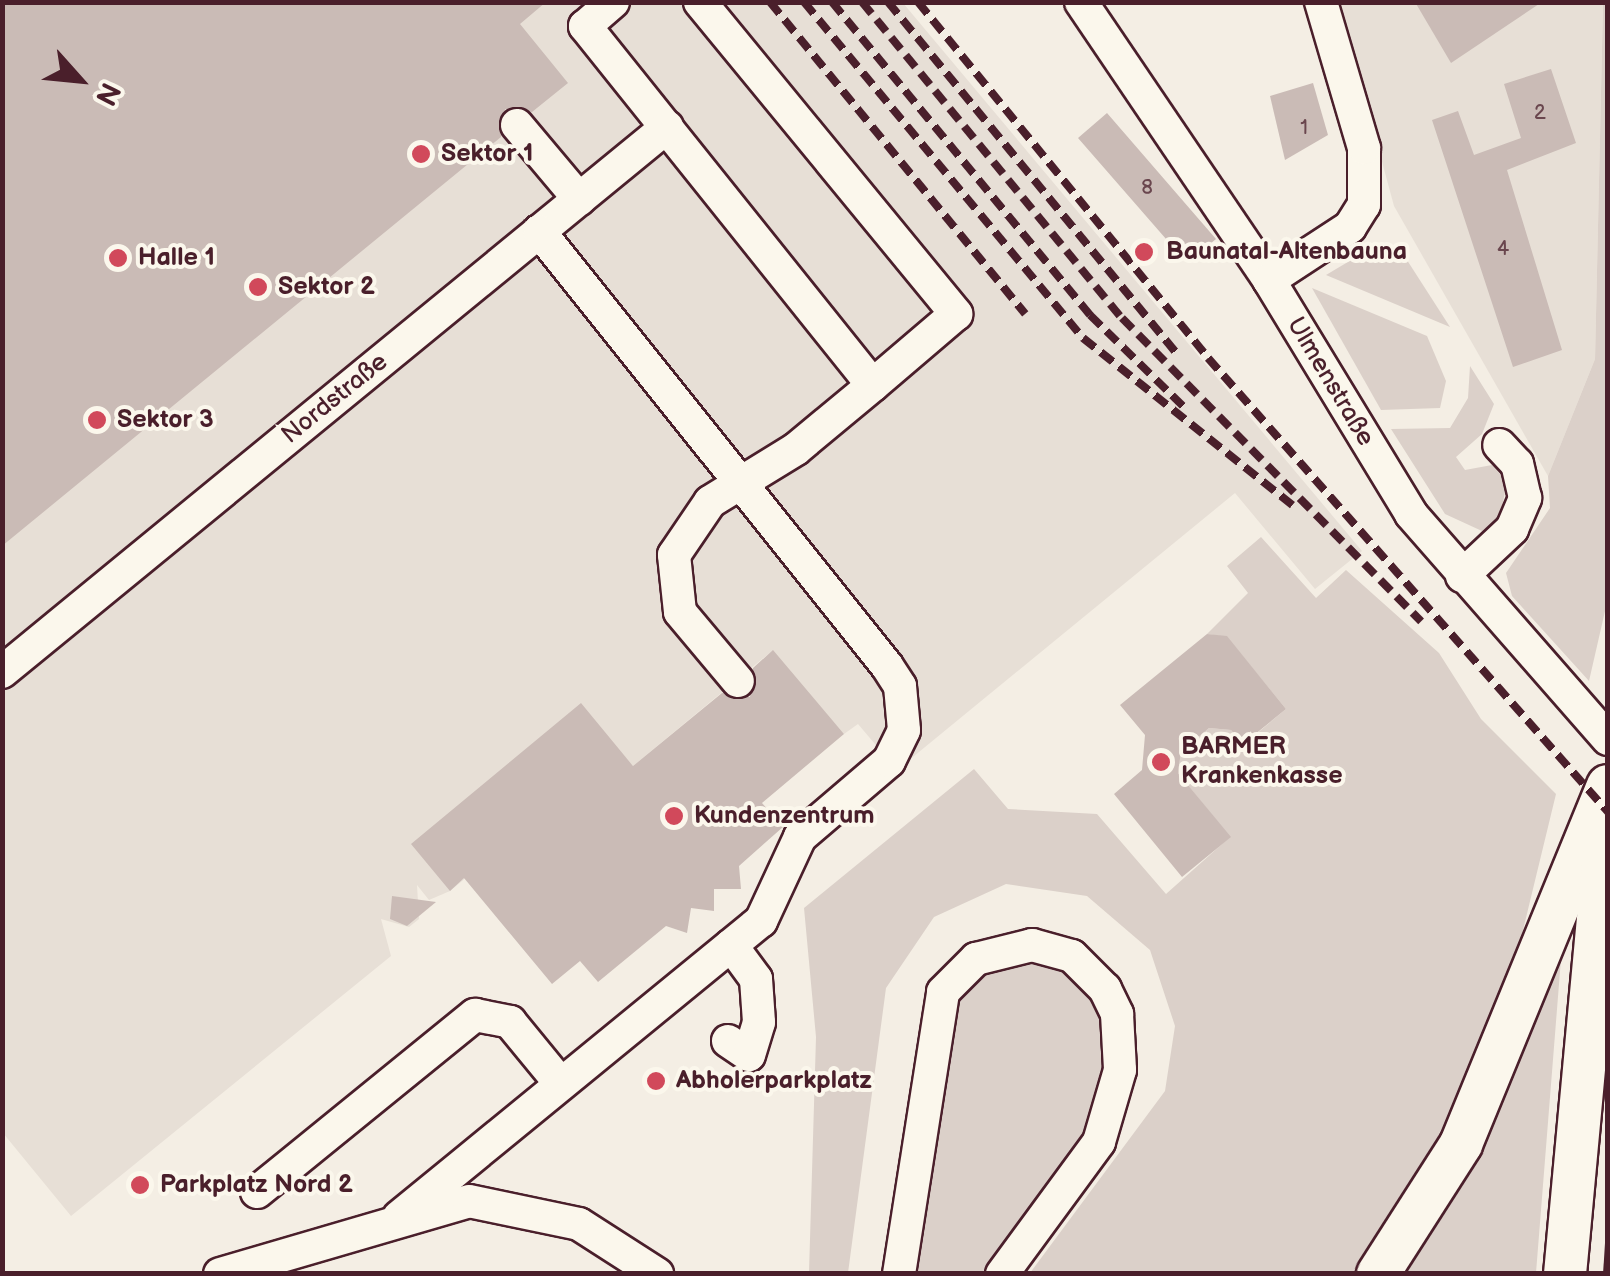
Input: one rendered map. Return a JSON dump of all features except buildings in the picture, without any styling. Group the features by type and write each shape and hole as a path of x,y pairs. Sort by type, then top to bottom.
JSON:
{"main road":[{"path":"1378,1274 1462,1144 1608,786"},
{"path":"1566,1274 1608,814"}],"street":[{"path":"613,2 585,26 872,384"},
{"path":"700,2 956,314 690,524 674,555 672,591 738,680"},
{"name":"Ulmenstraße","path":"1080,2 1269,280 1411,514 1523,649 1608,740"},
{"path":"1269,280 1350,228 1364,205 1364,148 1322,2"},
{"path":"517,124 579,198"},
{"name":"Nordstraße","path":"2,672 667,126"},
{"path":"398,1217 761,920 800,837 890,762 905,714 887,666 539,231"},
{"path":"1462,576 1512,528 1524,498 1517,464 1499,445"},
{"path":"728,1040 749,1054 760,1022 756,979 731,944"},
{"path":"899,1274 942,992 976,959 1032,945 1072,956 1105,989 1120,1070 1099,1142 1002,1274"},
{"path":"258,1192 474,1015 510,1022 560,1084"},
{"path":"220,1274 398,1217 469,1201 543,1210 613,1239 657,1274"}],"shaded area":[{"path":"2,3 903,3 1362,551 1315,589 1235,493 897,770 858,724 844,734 772,651 633,766 619,750 450,891 429,900 417,885 419,919 409,927 381,919 391,956 71,1216 3,1133"},
{"path":"1339,3 1603,3 1595,359 1548,476 1394,206"},
{"path":"1603,3 1608,3 1608,598 1589,681 1512,596 1506,573 1550,508 1548,476 1595,359"},
{"path":"1368,250 1405,257 1450,327 1326,275"},
{"path":"1312,288 1427,336 1446,381 1440,408 1381,410"},
{"path":"1470,366 1494,404 1482,434 1456,457 1465,470 1492,465 1507,482 1500,517 1482,531 1445,514 1391,429 1450,428 1468,398"},
{"path":"1261,537 1316,598 1346,570 1439,653 1481,719 1556,794 1515,963 1472,1083 1416,1188 1360,1273 1030,1273 1165,1091 1175,1026 1150,950 1087,896 1006,884 934,917 886,988 848,1273 809,1273 816,1037 804,908 974,769 1008,809 1097,814 1166,894 1230,837 1178,773 1181,752 1209,728 1231,730 1244,744 1286,709 1227,637 1207,634 1248,593 1227,566"},
{"path":"1042,952 1106,1003 1111,1046 1089,1143 992,1273 904,1274 960,979"},
{"path":"1561,959 1536,1273 1401,1274 1450,1205"}],"tram line":[{"path":"1604,1274 1608,1212"}],"railway":[{"path":"770,2 1025,314"},
{"path":"804,2 1083,338 1292,505"},
{"path":"832,2 1090,315 1186,409"},
{"path":"862,2 1122,318 1421,621"},
{"path":"888,2 1177,354"},
{"path":"918,2 1208,358 1608,812"}],"place":[{"name":"Sektor 1","path":"421,154"},
{"name":"Baunatal-Altenbauna","path":"1144,252"},
{"name":"Halle 1","path":"118,258"},
{"name":"Sektor 2","path":"258,287"},
{"name":"Sektor 3","path":"97,420"},
{"name":"BARMER Krankenkasse","path":"1161,762"},
{"name":"Kundenzentrum","path":"674,816"},
{"name":"Abholerparkplatz","path":"656,1081"},
{"name":"Parkplatz Nord 2","path":"140,1185"}]}
